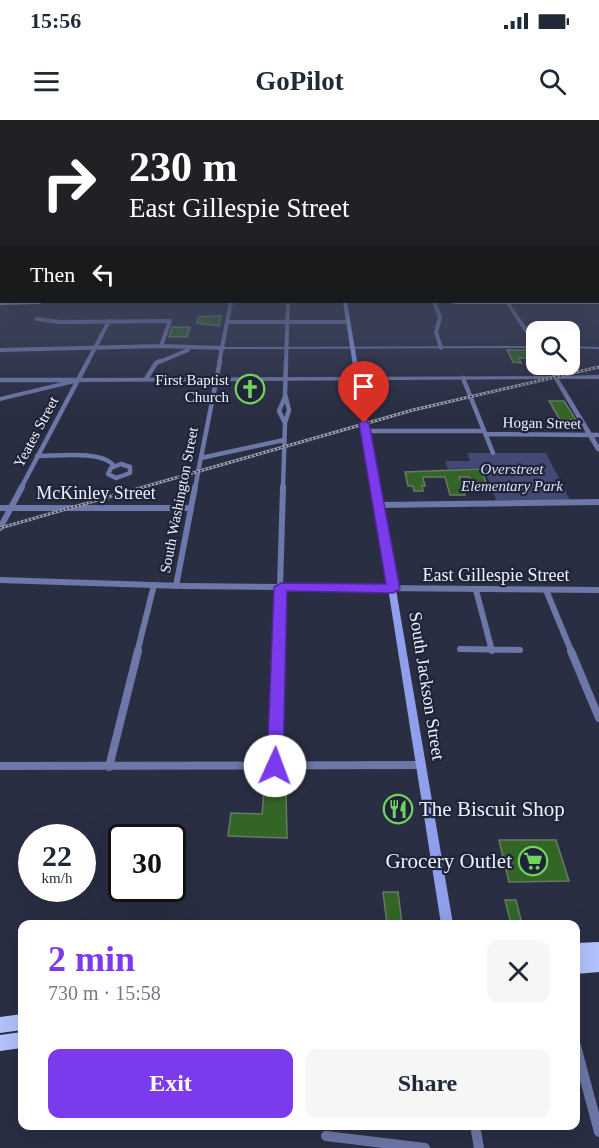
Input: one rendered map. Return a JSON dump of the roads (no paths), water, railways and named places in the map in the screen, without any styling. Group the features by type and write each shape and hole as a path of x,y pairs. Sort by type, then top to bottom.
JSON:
{"main road":[{"name":"South Jackson Street","path":"347,314 446,920"},
{"path":"580,951 599,950"},
{"path":"580,966 599,964"},
{"path":"0,1025 18,1023"},
{"path":"0,1043 18,1041"}],"street":[{"name":"South Washington Street","path":"176,586 229,314"},
{"path":"285,415 279,411 285,394 288,314"},
{"path":"439,314 436,332 441,348"},
{"path":"515,314 526,330"},
{"path":"37,319 59,322 170,321 161,346"},
{"name":"Yeates Street","path":"0,528 109,321"},
{"path":"228,322 348,322"},
{"path":"0,349 161,346 199,348 526,347"},
{"path":"580,347 599,348"},
{"path":"146,379 156,363 180,351 199,348"},
{"path":"556,377 599,450"},
{"path":"0,380 599,377"},
{"path":"464,378 493,453"},
{"path":"0,399 78,380"},
{"path":"275,766 284,440 285,415 288,405 285,394"},
{"path":"281,405 288,405"},
{"name":"Hogan Street","path":"366,431 599,435"},
{"path":"201,458 284,440"},
{"path":"37,456 99,456 109,459 114,466"},
{"path":"379,505 599,502"},
{"name":"McKinley Street","path":"0,508 191,508"},
{"name":"East Gillespie Street","path":"0,580 176,586 599,590"},
{"name":"South Washington Street","path":"109,767 154,585"},
{"path":"476,590 492,651"},
{"path":"546,590 599,718"},
{"path":"460,649 520,650"},
{"path":"0,766 422,765"},
{"path":"580,1061 599,1132"},
{"path":"476,1130 479,1148"},
{"path":"326,1136 425,1148"}],"railway":[{"path":"0,528 413,410 599,367"}],"place":[{"name":"First Baptist Church","path":"250,389"},
{"name":"The Biscuit Shop","path":"398,809"},
{"name":"Grocery Outlet","path":"533,861"}],"park label":[{"name":"Overstreet Elementary Park","path":"512,478"}]}
